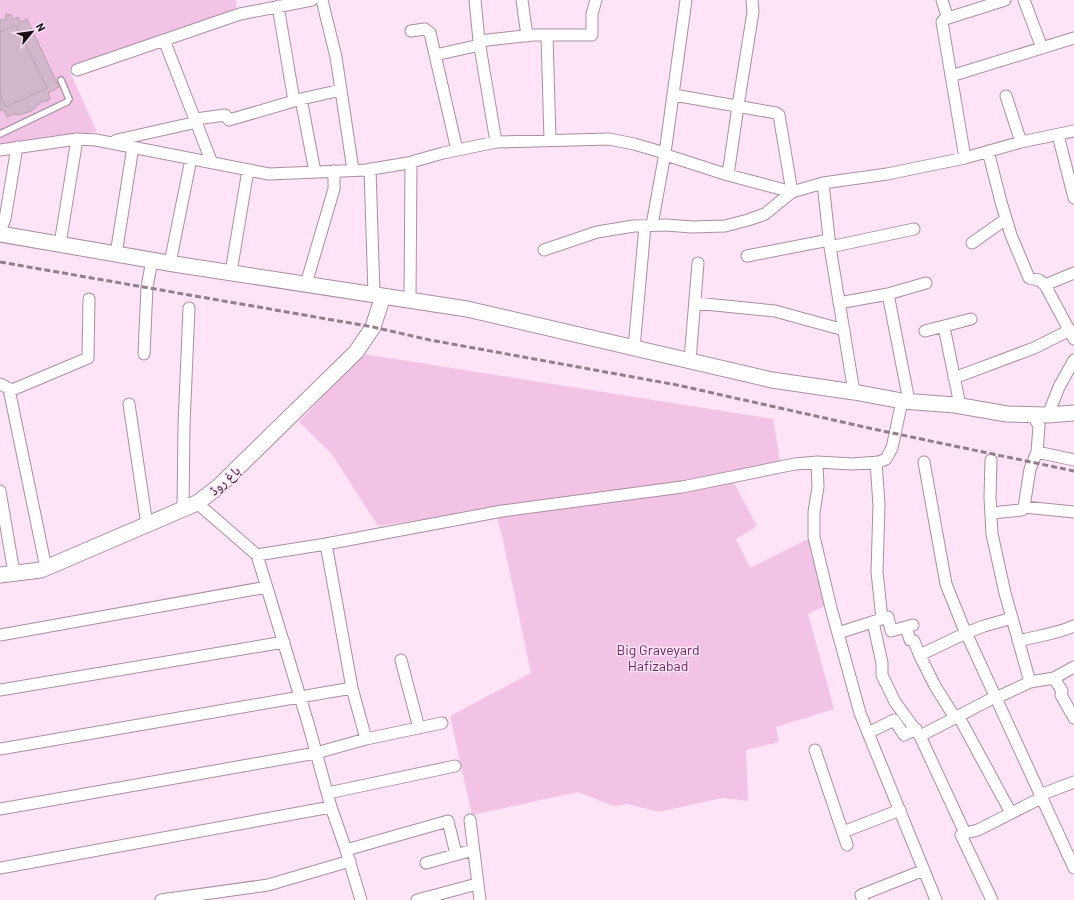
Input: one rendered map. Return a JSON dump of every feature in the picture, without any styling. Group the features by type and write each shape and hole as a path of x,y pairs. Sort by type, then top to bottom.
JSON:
{"street":[{"path":"77,70 240,14 312,0"},
{"path":"322,0 336,57 353,170"},
{"path":"475,0 480,43 496,142"},
{"path":"522,0 527,36"},
{"path":"435,55 480,43 527,36 592,35 592,14 596,0"},
{"path":"634,348 648,226 665,153 686,0"},
{"path":"728,175 753,12 752,0"},
{"path":"942,0 947,16 942,22 965,158"},
{"path":"945,19 1005,0"},
{"path":"1024,0 1042,48"},
{"path":"278,6 297,100 315,172"},
{"path":"411,31 425,29 430,33 457,150"},
{"path":"547,35 550,140"},
{"path":"951,76 1074,38"},
{"path":"164,40 212,163"},
{"path":"112,144 117,140 225,115 229,120 297,100 341,90"},
{"path":"674,95 776,113 779,115 792,192"},
{"path":"1006,96 1021,142"},
{"path":"544,250 597,232 634,226 692,228 725,226 765,214 792,192 823,183 887,174 965,158 1021,142 1074,131"},
{"path":"1058,135 1074,198"},
{"path":"0,150 77,139 96,140 269,174 370,169 412,162 457,150 496,142 609,139 634,144 728,175 792,192"},
{"path":"60,244 77,139"},
{"path":"17,147 5,219 0,232 170,263 467,309 772,380 905,401 960,405 1007,414 1048,415 1074,413"},
{"path":"116,254 133,147"},
{"path":"954,378 1072,334 1045,285 1039,280 1029,278 1011,235 988,151"},
{"path":"170,263 191,159"},
{"path":"410,300 412,162"},
{"path":"370,169 378,295"},
{"path":"231,272 248,170"},
{"path":"306,284 334,189 334,171"},
{"path":"823,183 830,244 854,392"},
{"path":"972,243 1006,219"},
{"path":"747,256 830,244 914,229"},
{"path":"144,354 147,287 152,260"},
{"path":"690,360 698,263"},
{"path":"1045,285 1074,274"},
{"path":"839,303 888,294 926,283"},
{"path":"257,555 326,544 502,511 682,487 795,464 817,462 852,464 876,462 886,458 892,448 905,401 888,294"},
{"name":"باغ روڈ","path":"7,574 46,568 197,503 218,487 356,352 373,327 378,295"},
{"path":"5,386 12,390 88,358 89,299"},
{"path":"695,303 774,311 844,330"},
{"path":"183,509 184,425 189,308"},
{"path":"925,331 970,319"},
{"path":"944,327 960,405"},
{"path":"1048,415 1059,387 1074,360"},
{"path":"5,386 46,568"},
{"path":"129,404 147,524"},
{"path":"1024,507 1030,469 1037,452 1038,426 1032,414"},
{"path":"1037,452 1074,460"},
{"path":"991,460 992,534 1005,593 1030,682"},
{"path":"817,462 818,488 814,512 814,537 838,633 860,713 936,900"},
{"path":"876,462 879,505 877,620 882,675 895,702 918,732 965,833"},
{"path":"924,462 946,584 995,698 1074,868"},
{"path":"0,491 7,574"},
{"path":"197,503 257,555 284,642 331,807 348,855 361,900"},
{"path":"991,513 1022,510 1024,507 1074,512"},
{"path":"326,544 352,688 366,739"},
{"path":"0,635 267,587"},
{"path":"838,633 888,617 891,632 910,626 910,640 914,640 920,655 943,699 952,713 960,718 1011,813"},
{"path":"920,655 966,633 1012,618"},
{"path":"1018,641 1043,634 1062,631 1074,626"},
{"path":"0,690 284,642"},
{"path":"401,660 419,728"},
{"path":"868,733 894,720 904,735 918,732 957,717 1030,682 1054,678 1074,667"},
{"path":"1054,678 1062,691 1061,695 1074,718"},
{"path":"0,749 352,688"},
{"path":"0,808 316,753 366,739 442,723"},
{"path":"815,750 847,845"},
{"path":"328,793 455,766"},
{"path":"965,833 978,830 1041,797 1074,782"},
{"path":"0,868 331,807"},
{"path":"843,832 900,810"},
{"path":"470,820 480,900"},
{"path":"161,900 268,885 348,855 448,821 456,854"},
{"path":"965,833 962,835 992,900"},
{"path":"426,863 473,850"},
{"path":"863,900 861,895 924,870"},
{"path":"417,900 477,884"}],"lane":[{"path":"0,134 67,102 69,99 61,80"}],"green space":[{"path":"0,0 236,0 237,11 69,70 97,132 0,145"},
{"name":"Big Graveyard Hafizabad","path":"363,354 773,419 780,461 728,472 757,526 736,539 750,568 808,539 825,606 808,614 834,709 776,727 779,742 746,750 748,801 722,798 659,812 627,804 613,806 578,792 472,815 450,716 531,673 502,535 494,509 378,526 332,454 299,422"}],"building":[{"path":"6,14 11,15 13,19 18,17 21,22 27,19 59,87 48,93 50,99 45,102 43,101 31,111 19,115 13,114 7,117 3,109 0,111 0,20 5,20"},
{"path":"16,25 47,88 6,107 0,95 0,32"}],"railway":[{"path":"0,262 373,327 430,340 677,385 878,430 1074,471"}]}
